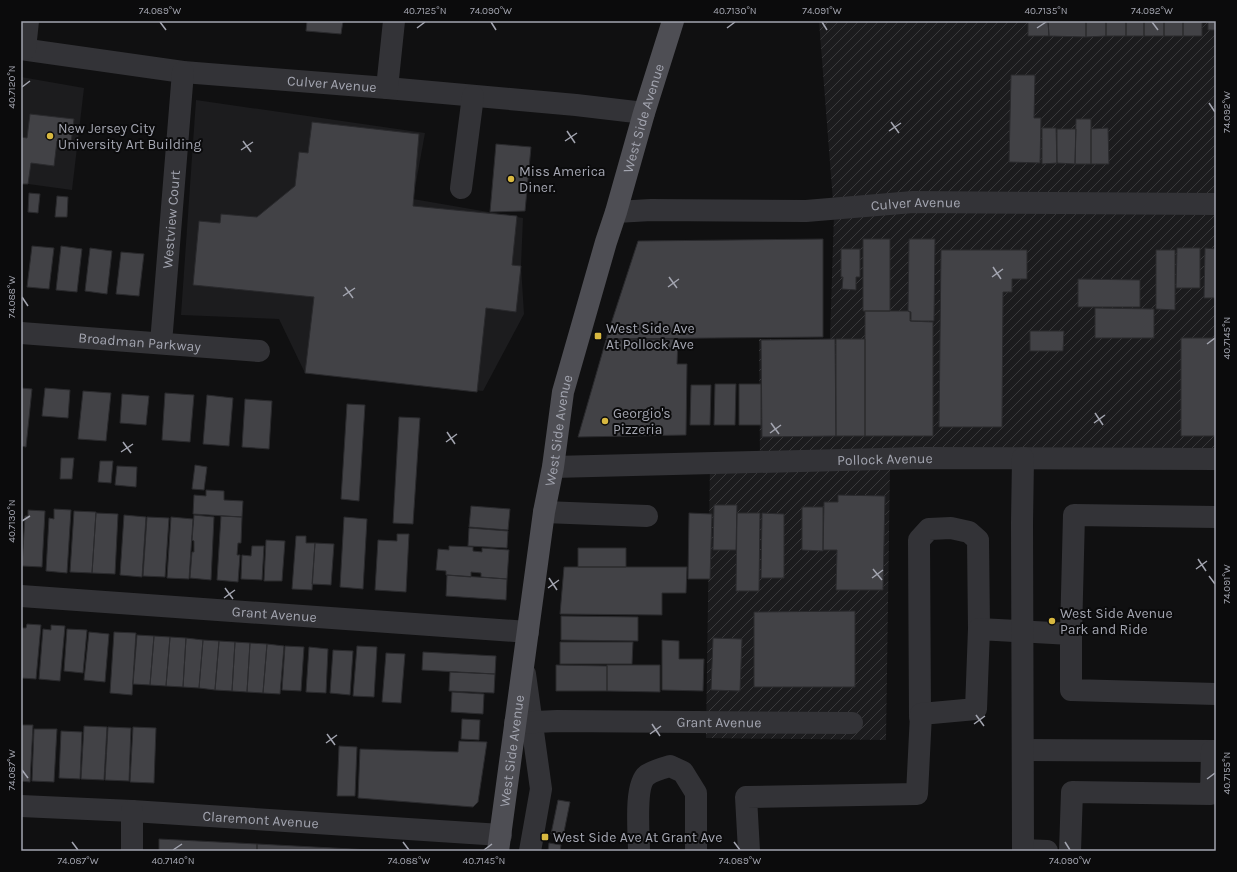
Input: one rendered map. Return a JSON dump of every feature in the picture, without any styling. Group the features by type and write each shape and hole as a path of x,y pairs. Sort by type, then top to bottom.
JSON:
{"main road":[{"name":"West Side Avenue","path":"499,843 524,722 524,664 544,512 553,467 562,392 644,113 673,21"}],"street":[{"path":"23,49 28,21"},
{"path":"388,88 394,21"},
{"name":"Culver Avenue","path":"23,49 183,72 388,88 576,105 644,113"},
{"name":"Westview Court","path":"161,343 183,72"},
{"path":"461,188 473,96"},
{"name":"Culver Avenue","path":"616,212 651,210 806,212 913,202 1216,204"},
{"name":"Broadman Parkway","path":"21,333 259,351"},
{"name":"Pollock Avenue","path":"553,467 923,458 1216,459"},
{"path":"1024,458 1022,523 1023,851 1047,851"},
{"path":"544,512 647,516"},
{"path":"1216,517 1074,515 1071,634 1071,690 1216,694"},
{"path":"750,851 746,797 917,794 920,717 919,540 929,529 951,528 969,532 978,540 979,629 976,709 920,714 920,717"},
{"name":"Grant Avenue","path":"21,596 528,632"},
{"path":"979,629 1022,630 1071,634"},
{"path":"524,722 541,789 530,851"},
{"name":"Grant Avenue","path":"524,722 852,723"},
{"path":"1023,750 1214,751 1214,794 1072,792 1070,851"},
{"path":"640,851 638,800 641,784 646,776 670,766 683,772 696,793 696,851"},
{"name":"Claremont Avenue","path":"21,806 132,811 499,843"},
{"path":"132,811 132,851"}],"shaded area":[{"path":"819,21 1216,21 1216,463 890,464 886,740 706,738 710,466 760,462 759,339 830,339 834,214"},
{"name":"New Jersey City University Art Building","path":"21,77 84,88 72,190 21,183"},
{"path":"196,100 425,133 413,199 523,218 521,266 524,314 483,391 305,373 279,319 181,315"}],"building":[{"path":"307,21 343,21 341,34 306,31"},
{"path":"1028,21 1048,21 1049,36 1028,36"},
{"path":"1048,21 1086,21 1086,37 1049,36"},
{"path":"1086,21 1106,21 1106,36 1086,37"},
{"path":"1106,21 1126,21 1126,36 1106,36"},
{"path":"1126,21 1144,21 1144,36 1126,36"},
{"path":"1144,21 1164,21 1164,36 1144,36"},
{"path":"1164,21 1183,21 1183,36 1164,36"},
{"path":"1183,21 1202,21 1202,36 1183,36"},
{"path":"1208,21 1216,21 1216,30 1208,30"},
{"path":"1011,75 1035,75 1034,118 1041,118 1040,163 1009,162"},
{"path":"30,114 74,119 71,143 57,141 54,166 31,163 28,184 21,184 21,137 27,138"},
{"path":"1076,119 1091,119 1091,164 1075,164"},
{"path":"312,122 419,134 413,206 517,216 512,265 521,266 516,312 486,308 477,392 305,373 314,297 193,285 199,221 220,223 221,214 257,217 295,186 299,152 308,153"},
{"path":"1042,128 1056,128 1057,163 1042,164"},
{"path":"1108,128 1109,164 1091,164 1091,129"},
{"path":"1057,129 1076,129 1075,164 1057,163"},
{"name":"Miss America Diner.","path":"496,144 531,147 525,211 490,212"},
{"path":"29,193 40,194 38,213 28,212"},
{"path":"57,196 68,197 67,217 55,217"},
{"path":"823,239 823,337 606,339 638,241"},
{"path":"863,239 890,239 890,311 863,311"},
{"path":"909,239 935,239 934,321 911,321 911,312 908,311"},
{"path":"32,246 54,248 49,289 27,287"},
{"path":"61,246 82,249 77,292 56,290"},
{"path":"90,248 112,251 107,294 85,291"},
{"path":"1177,248 1200,248 1200,288 1176,288"},
{"path":"1205,248 1216,249 1216,298 1204,298"},
{"path":"841,249 860,249 860,277 856,277 856,290 842,289 843,277 841,277"},
{"path":"941,250 1027,250 1027,279 1012,279 1012,292 1003,292 1002,427 939,427"},
{"path":"1156,250 1175,250 1175,310 1156,309"},
{"path":"121,252 144,254 139,296 116,294"},
{"path":"1078,279 1140,280 1140,307 1078,307"},
{"path":"1095,308 1154,309 1154,338 1095,338"},
{"path":"865,311 908,311 910,312 910,321 933,322 933,436 865,436"},
{"path":"1030,331 1064,331 1063,351 1030,351"},
{"path":"1181,338 1216,338 1216,436 1181,436"},
{"path":"678,339 677,364 687,364 686,435 578,437 606,340"},
{"path":"835,339 836,436 762,437 761,340"},
{"path":"836,339 865,339 865,436 836,436"},
{"path":"715,384 736,384 735,425 714,425"},
{"path":"739,384 761,384 761,425 739,425"},
{"path":"691,385 711,385 710,425 690,425"},
{"path":"21,388 32,389 26,447 21,446"},
{"path":"45,388 70,390 68,418 42,416"},
{"path":"83,391 111,393 106,441 78,439"},
{"path":"165,393 194,395 190,442 162,440"},
{"path":"122,394 149,396 146,425 120,423"},
{"path":"207,395 233,398 229,446 203,444"},
{"path":"245,399 272,401 269,449 242,447"},
{"path":"347,404 365,405 359,501 341,499"},
{"path":"399,417 420,418 413,524 393,523"},
{"path":"61,458 74,458 72,479 60,479"},
{"path":"100,461 113,461 111,483 98,482"},
{"path":"195,465 207,467 204,490 192,489"},
{"path":"117,466 137,467 136,487 115,485"},
{"path":"206,490 224,491 224,500 243,501 242,517 193,514 194,495 206,496"},
{"path":"838,495 885,496 883,590 836,590 837,550 823,550 824,502 838,502"},
{"path":"714,505 737,505 736,550 713,550"},
{"path":"471,506 510,509 508,530 469,527"},
{"path":"802,507 823,507 823,551 802,550"},
{"path":"54,509 71,510 67,573 46,571 49,518 54,519"},
{"path":"28,510 45,511 42,567 22,566 25,516 28,516"},
{"path":"74,511 96,512 92,573 70,572"},
{"path":"96,513 118,514 115,574 92,573"},
{"path":"689,513 712,514 710,579 688,579"},
{"path":"737,513 760,513 759,591 736,591"},
{"path":"762,513 784,514 784,578 761,578"},
{"path":"124,515 146,517 142,577 120,575"},
{"path":"194,515 214,517 211,580 190,578 192,552 194,552 194,541 192,540"},
{"path":"221,516 242,517 241,543 238,543 237,555 240,555 238,582 217,580"},
{"path":"147,517 169,518 165,577 143,576"},
{"path":"171,517 193,519 189,579 167,578"},
{"path":"344,517 367,519 363,589 340,587"},
{"path":"469,528 508,531 507,548 468,546"},
{"path":"397,534 409,534 406,592 375,590 378,540 397,541"},
{"path":"296,536 306,536 306,543 315,543 312,590 292,589"},
{"path":"266,540 285,541 282,581 264,581"},
{"path":"315,543 334,544 331,585 312,584"},
{"path":"252,546 264,546 262,580 241,579 242,555 251,556"},
{"path":"449,546 473,547 473,551 482,552 482,548 509,550 507,579 481,577 481,573 471,572 471,577 446,575 446,571 436,570 438,549 449,550"},
{"path":"578,548 626,548 626,567 578,567"},
{"path":"564,567 687,567 686,593 662,593 662,615 560,614"},
{"path":"447,575 507,579 506,600 446,596"},
{"path":"855,611 855,687 754,687 754,612"},
{"path":"561,616 638,617 638,641 561,640"},
{"path":"27,624 41,625 36,679 21,678 21,628 26,628"},
{"path":"51,625 65,626 60,681 39,679 43,629 51,630"},
{"path":"67,629 87,630 83,673 64,671"},
{"path":"89,632 109,634 105,682 84,680"},
{"path":"114,632 136,633 132,695 110,693"},
{"path":"137,635 154,636 150,685 133,684"},
{"path":"154,636 170,637 166,686 150,685"},
{"path":"170,637 186,638 183,687 166,686"},
{"path":"186,638 203,640 199,688 183,687"},
{"path":"713,638 742,639 740,691 711,690"},
{"path":"203,640 219,641 215,690 199,688"},
{"path":"662,640 679,641 679,659 704,659 703,691 662,690"},
{"path":"219,641 235,642 232,691 215,690"},
{"path":"235,642 250,643 247,692 232,691"},
{"path":"560,642 633,642 632,664 560,664"},
{"path":"250,643 267,644 263,693 247,692"},
{"path":"267,644 284,646 280,694 263,693"},
{"path":"285,646 304,647 301,691 282,690"},
{"path":"357,646 377,647 374,697 353,696"},
{"path":"309,647 328,649 326,693 306,692"},
{"path":"333,650 353,651 350,695 330,693"},
{"path":"423,652 496,656 495,674 422,670"},
{"path":"386,653 405,654 401,703 382,702"},
{"path":"556,665 607,666 607,691 556,691"},
{"path":"607,665 660,665 660,692 607,691"},
{"path":"450,672 495,674 494,693 449,691"},
{"path":"452,692 484,694 483,714 451,712"},
{"path":"462,719 480,720 479,740 461,739"},
{"path":"21,725 33,725 30,782 21,781"},
{"path":"84,726 107,727 104,780 81,779"},
{"path":"108,727 131,728 129,781 105,780"},
{"path":"133,727 156,728 154,783 130,782"},
{"path":"34,729 57,729 54,782 32,781"},
{"path":"61,731 82,732 80,779 59,778"},
{"path":"459,741 487,742 478,802 473,807 358,798 360,749 458,752"},
{"path":"339,746 357,747 355,796 337,796"},
{"path":"558,800 570,802 563,837 551,834"},
{"path":"159,839 257,844 257,851 159,851"},
{"path":"549,843 561,845 560,851 548,851"},
{"path":"257,844 390,851 257,851"}],"place":[{"name":"New Jersey City University Art Building","path":"50,136"},
{"name":"Miss America Diner.","path":"511,179"},
{"name":"West Side Ave At Pollock Ave","path":"598,336"},
{"name":"Georgio's Pizzeria","path":"605,421"},
{"name":"West Side Avenue Park and Ride","path":"1052,621"},
{"name":"West Side Ave At Grant Ave","path":"545,837"}]}
